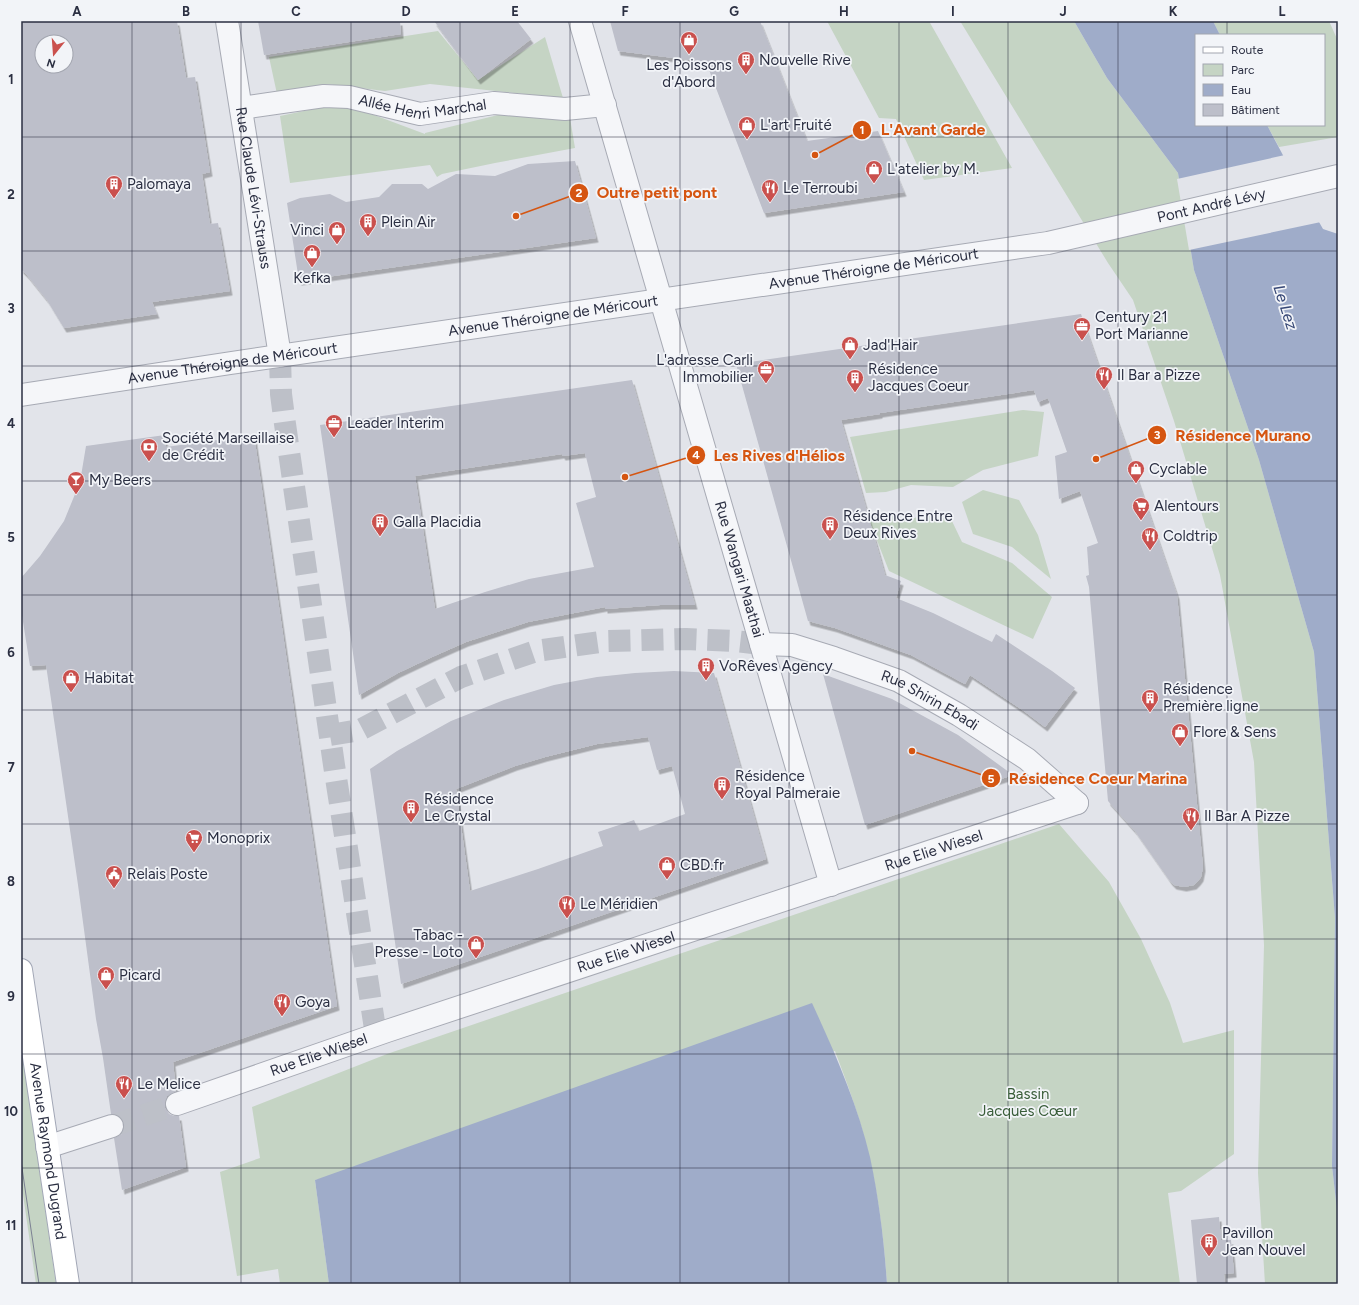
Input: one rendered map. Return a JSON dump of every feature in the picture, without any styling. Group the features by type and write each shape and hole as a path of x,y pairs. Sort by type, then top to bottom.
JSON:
{"main road":[{"name":"Avenue Raymond Dugrand","path":"21,970 68,1284"}],"street":[{"name":"Rue Claude Lévi-Strauss","path":"227,21 280,356"},
{"name":"Rue Wangari Maathai","path":"580,21 831,885"},
{"name":"Allée Henri Marchal","path":"241,108 324,96 349,97 420,114 494,103 565,109 605,105"},
{"name":"Pont André Lévy","path":"1084,235 1338,176"},
{"name":"Avenue Théroigne de Méricourt","path":"21,395 1040,244 1084,235"},
{"name":"Rue Shirin Ebadi","path":"761,644 792,645 899,681 959,714 1026,759 1077,803"},
{"name":"Rue Elie Wiesel","path":"177,1104 376,1035 1077,803"},
{"path":"47,1147 112,1126"}],"green space":[{"path":"827,21 929,21 1012,168 924,180 896,119 879,118"},
{"path":"960,21 1074,21 1107,78 1178,173 1194,270 1259,460 1314,652 1335,918 1332,1166 1338,1219 1338,1284 1265,1284 1258,1173 1264,945 1254,762 1220,575 1174,421 1133,300 1108,263"},
{"path":"1213,21 1329,21 1338,41 1338,137 1279,147 1268,126 1325,126 1325,34 1220,34"},
{"path":"438,31 478,80 545,37 563,98 430,84 385,91 326,84 277,94 269,57"},
{"path":"342,103 425,134 498,115 570,118 575,148 442,174 437,177 430,165 290,183 280,116"},
{"path":"1023,410 1044,412 1038,456 983,470 953,487 911,485 886,492 866,493 850,437"},
{"path":"983,490 1019,500 1038,535 1051,579 1012,547 973,534 962,502"},
{"path":"890,512 906,522 921,515 951,519 962,542 1012,563 1052,597 1033,639 889,571 869,520"},
{"name":"Bassin Jacques Cœur","path":"1059,824 1109,882 1141,939 1170,1003 1183,1043 1234,1030 1234,1154 1181,1191 1168,1193 1180,1284 887,1284 881,1220 869,1156 858,1116 835,1051 315,1180 329,1284 280,1284 278,1269 237,1276 220,1172 260,1158 252,1107 387,1054"},
{"path":"21,1044 56,1284 36,1284 21,1181"}],"water":[{"name":"Le Lez","path":"1074,21 1213,21 1220,34 1195,34 1195,126 1268,126 1323,229 1338,234 1338,1219 1332,1166 1335,918 1314,652 1259,460 1194,270 1178,173 1107,78"},
{"path":"812,1003 845,1078 865,1137 879,1204 887,1284 329,1284 315,1180"}],"pier":[{"path":"1285,155 1321,222 1189,250 1177,179"}],"building":[{"name":"Palomaya","path":"21,21 177,21 186,78 195,77 210,172 202,174 210,224 218,223 230,291 152,302 157,314 64,328 47,300 21,269"},
{"path":"258,21 400,21 401,34 264,55"},
{"path":"434,21 517,21 531,39 478,80"},
{"path":"610,21 760,21 807,141 878,131 904,192 764,213 706,62 618,51"},
{"path":"575,161 596,238 299,281 287,203 300,198 330,194 346,202 379,197 392,184 422,184 428,189 456,174 495,176 528,164"},
{"path":"1081,314 1177,595 1203,867 1201,877 1198,881 1194,885 1184,887 1174,885 1170,881 1135,831 1108,801 1089,587 1086,576 1089,575 1087,547 1098,543 1080,491 1059,499 1055,456 1067,452 1048,398 1038,402 1034,390 841,420 885,575 901,581 896,598 933,613 992,642 996,634 1075,688 1045,727 970,675 965,684 911,655 835,628 808,621 736,364"},
{"path":"632,380 695,605 660,605 605,609 605,607 528,622 466,642 398,673 359,695 320,425","holes":["585,453 596,497 576,503 594,567 529,579 435,609 415,476 562,454 563,456"]},
{"path":"165,435 166,447 254,435 337,1006 173,1062 176,1091 167,1096 165,1108 169,1114 179,1116 186,1167 122,1190 114,1138 122,1134 124,1123 120,1116 111,1114 96,1019 46,665 30,666 21,609 21,578 40,556 64,521 80,482 86,446"},
{"path":"674,671 714,673 766,859 401,984 370,769 397,751 451,721 504,700 554,685 597,677","holes":["648,737 657,770 672,766 685,814 639,831 634,820 598,832 603,846 470,891 456,789 515,766 545,757 597,744"]},
{"path":"823,674 892,699 958,735 1013,775 865,825"},
{"name":"Pavillon Jean Nouvel","path":"1219,1217 1221,1240 1231,1240 1234,1273 1224,1274 1225,1284 1197,1284 1191,1220"}],"tunnel":[{"path":"280,356 281,394 284,417 334,765 376,1035"},
{"path":"330,735 360,730 461,677 536,651 607,641 686,639 735,641 761,644"},
{"path":"112,1126 177,1104"}],"tram line":[{"path":"21,1161 39,1284"}],"place":[{"name":"Les Poissons d'Abord","path":"689,55"},
{"name":"Nouvelle Rive","path":"746,75"},
{"name":"L'art Fruité","path":"747,140"},
{"name":"L'Avant Garde","path":"815,155"},
{"name":"L'atelier by M.","path":"874,184"},
{"name":"Palomaya","path":"114,199"},
{"name":"Le Terroubi","path":"770,203"},
{"name":"Outre petit pont","path":"516,216"},
{"name":"Plein Air","path":"368,237"},
{"name":"Vinci","path":"337,245"},
{"name":"Kefka","path":"312,268"},
{"name":"Century 21 Port Marianne","path":"1082,341"},
{"name":"Jad'Hair","path":"850,360"},
{"name":"L'adresse Carli Immobilier","path":"766,384"},
{"name":"Il Bar a Pizze","path":"1104,390"},
{"name":"Résidence Jacques Coeur","path":"855,393"},
{"name":"Leader Interim","path":"334,438"},
{"name":"Résidence Murano","path":"1096,459"},
{"name":"Société Marseillaise de Crédit","path":"149,462"},
{"name":"Les Rives d'Hélios","path":"625,477"},
{"name":"Cyclable","path":"1136,484"},
{"name":"My Beers","path":"76,495"},
{"name":"Alentours","path":"1141,521"},
{"name":"Galla Placidia","path":"380,537"},
{"name":"Résidence Entre Deux Rives","path":"830,540"},
{"name":"Coldtrip","path":"1150,551"},
{"name":"VoRêves Agency","path":"706,681"},
{"name":"Habitat","path":"71,693"},
{"name":"Résidence Première ligne","path":"1150,713"},
{"name":"Flore & Sens","path":"1180,747"},
{"name":"Résidence Coeur Marina","path":"912,751"},
{"name":"Résidence Royal Palmeraie","path":"722,800"},
{"name":"Résidence Le Crystal","path":"411,823"},
{"name":"Il Bar A Pizze","path":"1191,831"},
{"name":"Monoprix","path":"194,853"},
{"name":"CBD.fr","path":"667,880"},
{"name":"Relais Poste","path":"114,889"},
{"name":"Le Méridien","path":"567,919"},
{"name":"Tabac - Presse - Loto","path":"476,959"},
{"name":"Picard","path":"106,990"},
{"name":"Goya","path":"282,1017"},
{"name":"Le Melice","path":"124,1099"},
{"name":"Pavillon Jean Nouvel","path":"1209,1257"}]}
